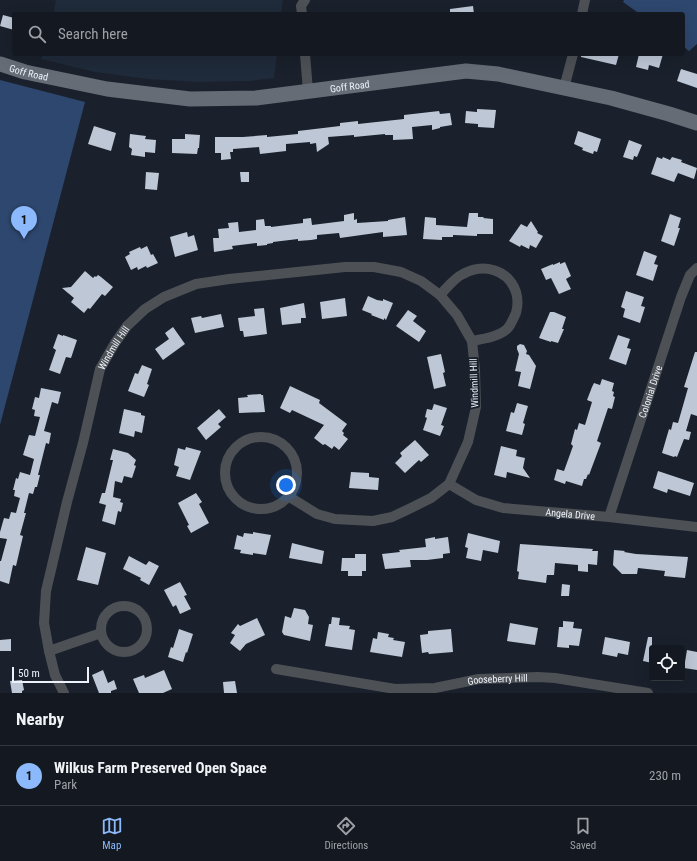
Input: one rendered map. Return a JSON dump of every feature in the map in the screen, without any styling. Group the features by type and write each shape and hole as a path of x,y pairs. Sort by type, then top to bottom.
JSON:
{"street":[{"path":"302,12 301,6 304,0"},
{"path":"582,12 585,0"},
{"path":"305,56 308,91"},
{"path":"564,88 572,56"},
{"name":"Goff Road","path":"0,64 25,72 107,90 190,99 256,98 466,71 498,74 611,98 697,123"},
{"name":"Windmill Hill","path":"64,693 55,675 44,623 46,591 100,369 127,326 145,309 164,297 196,284 229,279 345,267 374,267 401,272 421,281 440,295 457,315 472,341 475,370 476,407 468,442 448,484 431,498 411,508 392,517 373,521 335,519 316,514 288,496"},
{"name":"Colonial Drive","path":"609,517 681,297 690,276 697,268"},
{"path":"440,295 461,274 470,270 497,270 507,277 513,284 518,297 517,310 512,322 506,330 496,335 472,341"},
{"path":"261,437 277,441 289,451 296,465 296,482 288,496 276,506 260,509 244,505 232,495 225,480 226,464 233,450 245,440 261,437"},
{"name":"Angela Drive","path":"448,484 476,500 503,508 697,526"},
{"path":"123,606 131,607 138,611 144,617 147,624 147,632 141,645 135,650 128,652 114,650 108,646 103,640 101,633 103,618 112,609 123,606"},
{"path":"49,651 101,633"},
{"name":"Gooseberry Hill","path":"276,669 395,691 435,688 479,679 538,677 555,678 648,693"}],"shaded area":[{"path":"56,0 283,0 281,12 53,12"},
{"path":"624,0 697,0 697,44 689,51 685,48 685,12 637,12 623,2"},
{"path":"42,56 277,56 274,78 249,81 198,82 148,79 95,72 41,59"},
{"path":"0,80 85,102 0,425"}],"building":[{"path":"473,6 474,12 450,12 450,9"},
{"path":"3,15 12,17 12,29 0,26"},
{"path":"581,56 618,56 616,65"},
{"path":"639,56 662,56 659,68 649,65 648,70 636,67"},
{"path":"681,69 697,74 697,88 677,81"},
{"path":"477,109 496,110 494,128 478,127 478,124 465,123 466,111 477,112"},
{"path":"439,111 440,114 450,113 452,125 432,130 432,125 412,127 413,139 393,140 393,135 385,134 354,137 354,135 328,137 329,144 317,152 316,143 310,144 310,142 286,144 286,151 260,154 259,147 233,149 233,152 230,152 231,159 221,160 221,153 215,153 215,137 267,135 267,137 298,134 298,131 340,126 340,123 358,121 358,124 404,119 404,115"},
{"path":"94,126 116,133 111,151 88,144"},
{"path":"578,131 601,139 597,152 594,151 593,154 582,150 583,148 574,144"},
{"path":"130,134 146,136 145,139 156,140 155,153 145,152 145,157 131,155 132,149 129,147"},
{"path":"185,134 200,135 197,154 172,153 172,139 185,139"},
{"path":"629,140 642,145 637,157 634,156 633,160 623,157"},
{"path":"657,157 662,159 663,157 670,160 672,157 682,160 681,162 697,168 694,179 678,173 674,182 651,174"},
{"path":"146,172 159,173 157,190 145,189"},
{"path":"240,172 249,172 249,182 241,182"},
{"path":"354,213 354,220 357,219 357,223 388,221 405,217 407,235 383,237 383,232 340,238 339,233 317,235 317,239 311,240 298,241 298,239 273,242 267,245 257,246 257,243 232,246 233,249 214,252 213,238 219,238 218,229 229,228 228,223 238,222 239,232 256,230 256,220 264,219 265,226 271,227 303,223 303,219 311,218 312,225 344,221 344,215"},
{"path":"469,213 478,213 478,217 493,219 493,234 477,234 477,236 453,235 453,237 442,237 442,240 423,239 425,217 436,218 436,225 467,227"},
{"path":"670,214 681,218 678,228 680,228 674,246 661,241"},
{"path":"531,221 538,232 537,233 543,236 536,248 530,245 529,249 521,245 520,247 509,241 521,224 527,227"},
{"path":"187,232 188,237 194,235 198,250 175,257 170,237"},
{"path":"147,246 151,255 153,254 158,263 147,268 146,266 138,270 137,267 131,270 125,257 130,254 129,252 140,247 141,249"},
{"path":"644,251 657,256 654,264 658,265 653,281 636,275"},
{"path":"560,262 560,264 565,262 571,276 566,279 571,289 559,294 551,278 546,280 541,269"},
{"path":"85,271 93,278 98,275 113,287 105,296 102,294 90,309 88,308 84,313 71,302 74,298 62,288 71,287"},
{"path":"626,291 644,297 641,306 645,307 640,323 623,317 625,309 621,307"},
{"path":"368,296 377,300 383,301 383,299 393,303 386,320 362,310"},
{"path":"345,298 347,316 322,319 320,302"},
{"path":"304,303 306,318 301,318 301,323 282,325 280,308"},
{"path":"264,308 267,334 244,337 243,331 240,331 238,318 255,316 254,309"},
{"path":"408,310 417,316 413,321 426,331 419,342 396,326"},
{"path":"550,312 566,317 562,329 564,329 558,343 539,338"},
{"path":"221,314 224,327 195,333 191,318 201,316 202,318"},
{"path":"173,327 185,344 163,360 155,349 169,339 165,333"},
{"path":"58,334 77,340 71,358 66,357 60,374 49,370 56,350 53,348"},
{"path":"618,335 630,339 627,348 631,349 626,365 609,359"},
{"path":"520,344 524,345 527,351 526,354 529,355 536,366 530,389 518,386 521,372 515,371 519,354 517,346"},
{"path":"695,352 697,352 697,416 691,414 686,431 691,432 689,440 684,439 677,457 674,457 662,453 669,429 671,430 673,422 678,423 688,388 684,387"},
{"path":"441,354 446,386 434,389 427,357"},
{"path":"142,365 152,369 147,384 149,385 144,397 128,391 135,373 138,374"},
{"path":"602,379 614,383 612,391 614,392 613,396 615,397 612,409 608,408 597,441 601,443 589,475 588,474 586,479 584,479 582,486 566,481 565,484 554,480 557,469 564,471 573,446 571,444 575,429 577,430 579,423 585,425 592,402 587,400 592,387 594,383 600,385"},
{"path":"290,386 320,400 319,403 347,424 342,431 344,433 343,435 348,439 339,450 334,446 332,449 325,444 323,445 314,438 324,425 292,410 290,413 280,408"},
{"path":"41,388 61,392 58,404 52,402 44,431 51,433 49,444 46,443 38,475 40,475 37,487 35,487 33,494 29,493 24,513 26,513 20,535 23,536 16,566 13,565 9,584 0,581 0,561 7,539 0,538 0,532 4,518 9,519 11,512 16,513 20,498 14,496 15,490 13,490 16,478 18,479 20,472 30,475 34,459 23,455 29,435 35,436 40,417 34,416 35,410 32,409 35,397 39,398"},
{"path":"247,395 263,395 265,412 239,413 238,398 248,397"},
{"path":"517,403 528,406 523,423 525,424 522,435 506,431 511,412 514,413"},
{"path":"434,404 447,408 441,425 444,426 440,436 423,430 427,418 425,417 427,409 432,410"},
{"path":"124,409 141,413 141,415 145,416 142,433 135,431 134,437 119,433"},
{"path":"219,409 226,417 218,424 221,427 206,440 197,428"},
{"path":"415,440 429,455 421,462 419,460 405,473 395,463 402,456 400,453"},
{"path":"501,446 517,450 516,456 525,458 523,468 530,478 507,472 506,478 494,475"},
{"path":"186,447 201,451 190,480 176,476 179,467 174,465 178,448 185,450"},
{"path":"113,449 128,453 136,460 134,465 136,466 132,478 124,476 122,483 115,481 113,497 121,499 120,502 123,503 121,512 118,511 115,525 102,521 106,505 99,503 102,493 105,493 113,460 110,460"},
{"path":"658,471 694,483 690,496 668,489 667,493 653,488"},
{"path":"351,472 369,473 369,477 379,478 378,490 349,488"},
{"path":"196,493 202,502 199,504 209,523 191,533 187,526 189,525 178,503"},
{"path":"253,532 271,535 266,555 240,553 241,550 234,549 237,535 243,537 244,533 253,534"},
{"path":"468,533 500,541 498,553 483,550 481,561 466,558 468,548 465,547"},
{"path":"435,537 435,539 448,537 450,553 443,554 443,558 410,560 411,567 385,569 382,554 400,552 399,550 426,547 425,539"},
{"path":"292,543 324,551 322,564 289,558"},
{"path":"520,544 593,549 592,551 598,551 597,565 588,564 588,572 578,571 578,565 555,563 554,575 547,575 546,583 518,579 519,572 517,571"},
{"path":"86,547 106,553 98,585 77,580"},
{"path":"614,550 636,554 688,557 685,578 664,576 665,571 638,568 637,574 622,574 613,565"},
{"path":"355,554 366,554 366,571 362,571 362,576 348,576 348,571 341,571 342,558 355,558"},
{"path":"129,556 146,565 149,561 159,566 149,585 140,580 141,578 123,569"},
{"path":"180,582 187,595 184,596 191,609 180,614 176,605 173,607 164,590"},
{"path":"562,584 570,585 569,596 561,596"},
{"path":"294,608 305,610 309,617 308,624 313,625 310,641 284,635 282,632 285,616 291,618"},
{"path":"332,617 340,618 339,625 350,626 349,629 355,630 352,650 325,646 329,624 331,624"},
{"path":"257,618 265,635 246,644 240,651 230,643 235,635 231,633 238,624 240,626"},
{"path":"563,621 574,622 573,628 582,629 579,646 569,645 569,648 557,647 559,627 563,627"},
{"path":"510,623 538,628 535,645 507,641"},
{"path":"179,629 193,634 183,662 168,657 171,647 173,648"},
{"path":"451,629 453,652 429,654 428,652 422,653 420,635 428,634 428,631"},
{"path":"378,632 389,634 388,637 394,638 393,640 405,642 402,657 370,652 373,638 377,639"},
{"path":"605,637 630,642 628,655 618,653 617,657 602,654"},
{"path":"648,637 652,637 652,645 649,645 649,662 643,661"},
{"path":"11,639 11,651 0,651 0,640"},
{"path":"687,650 697,652 697,670 685,668"},
{"path":"103,670 108,683 114,680 117,689 111,691 111,693 99,693 92,675"},
{"path":"164,670 172,689 163,693 139,693 133,679 144,675 145,678"},
{"path":"22,680 24,690 22,693 12,693 10,681"},
{"path":"235,681 237,693 224,693 223,682"}],"place":[{"name":"Wilkus Farm Preserved Open Space","path":"24,239"}]}
